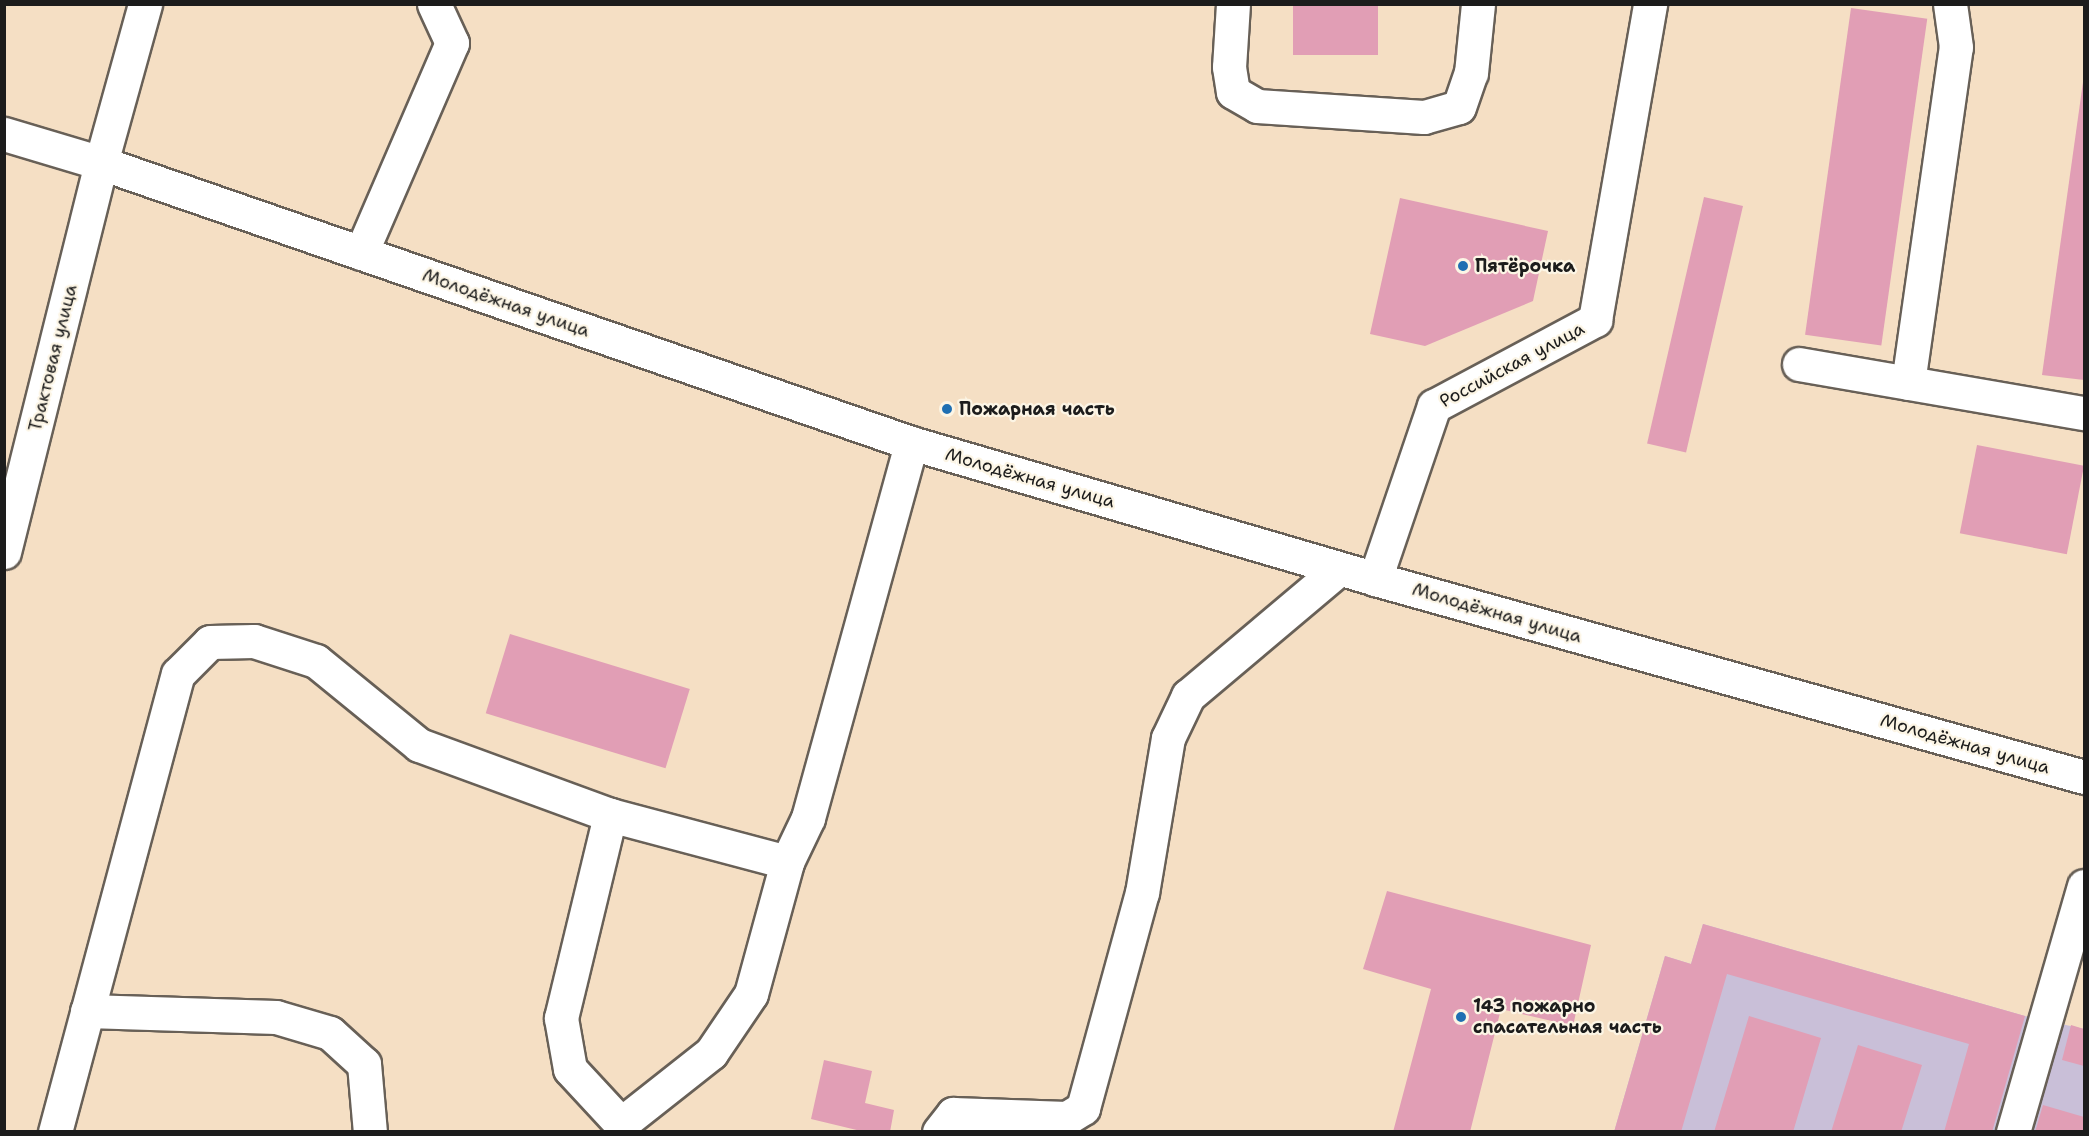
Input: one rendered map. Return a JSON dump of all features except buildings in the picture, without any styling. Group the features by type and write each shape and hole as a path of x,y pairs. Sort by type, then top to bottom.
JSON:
{"street":[{"name":"Трактовая улица","path":"4,552 100,163 145,4"},
{"path":"361,253 452,43 434,4"},
{"path":"1233,4 1228,67 1233,92 1257,106 1424,117 1459,107 1471,73 1478,4"},
{"name":"Российская улица","path":"1375,579 1434,406 1594,320 1650,4"},
{"path":"1908,383 1956,47 1950,4"},
{"name":"Молодёжная улица","path":"4,134 100,163 911,443 1339,569 2085,777"},
{"path":"1799,364 2085,413"},
{"path":"610,815 561,1018 570,1069 622,1128 711,1053 751,994 787,862 808,818 911,443"},
{"path":"939,1131 953,1114 1067,1118 1083,1108 1142,893 1168,738 1188,696 1339,569"},
{"path":"55,1131 178,674 210,642 254,641 316,661 419,745 610,815 787,862"},
{"path":"2013,1131 2085,886"},
{"path":"87,1011 276,1017 330,1033 364,1064 370,1131"}],"shaded area":[{"path":"1703,924 2025,1016 2084,1029 2084,1131 1614,1132 1665,956 1691,964"}],"place":[{"name":"Пятёрочка","path":"1463,266"},
{"name":"Пожарная часть","path":"947,409"},
{"name":"143 пожарно спасательная часть","path":"1461,1017"}]}
